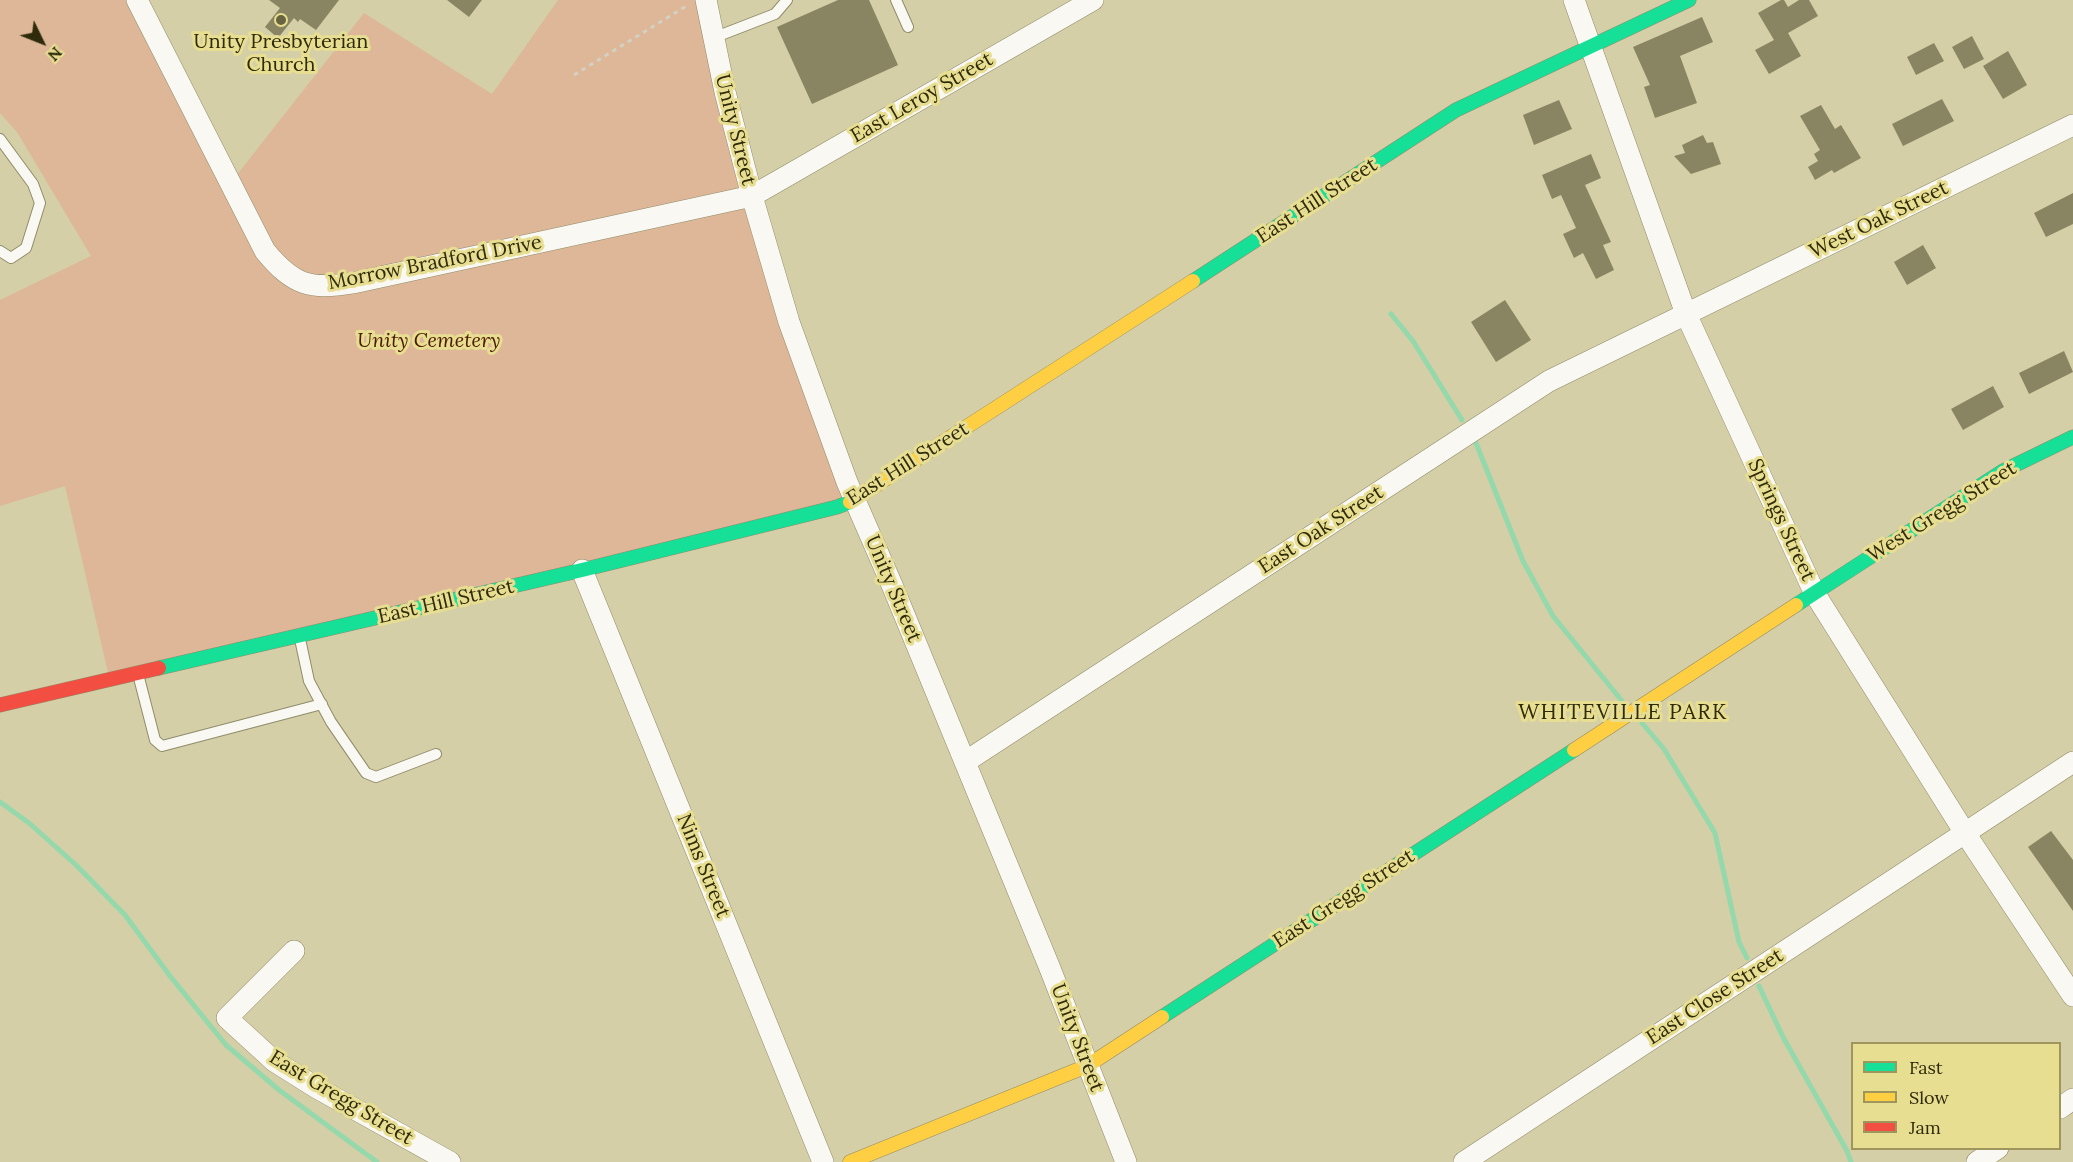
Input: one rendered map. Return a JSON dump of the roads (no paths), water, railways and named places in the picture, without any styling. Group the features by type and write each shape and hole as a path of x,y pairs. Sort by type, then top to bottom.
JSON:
{"street":[{"name":"Morrow Bradford Drive","path":"137,0 265,250 278,267 293,279 311,285 330,287 353,284 752,196"},
{"name":"Unity Street","path":"706,0 713,38 752,196 789,322 855,500 1049,966 1126,1162"},
{"name":"East Leroy Street","path":"752,196 1093,0"},
{"name":"Springs Street","path":"1574,0 1686,314 1815,594 1965,833 2073,996"},
{"name":"East Hill Street","path":"0,705 582,570 837,507 855,500 1456,110 1689,0"},
{"name":"West Oak Street","path":"1686,314 2073,125"},
{"name":"East Oak Street","path":"965,762 1549,381 1686,314"},
{"name":"West Gregg Street","path":"1815,594 2003,471 2073,437"},
{"name":"Nims Street","path":"582,570 823,1162"},
{"name":"East Gregg Street","path":"850,1162 1087,1066 1815,594"},
{"name":"East Close Street","path":"1464,1162 2073,762"},
{"name":"East Gregg Street","path":"294,951 227,1018 274,1061 317,1088 450,1162"},
{"path":"1977,1162 1996,1150"}],"lane":[{"path":"713,38 775,14 787,0"},
{"path":"896,0 908,27"},
{"path":"0,139 33,183 40,203 26,248 11,258 2,253"},
{"path":"300,636 309,681 331,722 366,773 376,777 436,754"},
{"path":"138,673 155,740 162,746 322,704"}],"waterway":[{"path":"1391,314 1413,341 1462,420"},
{"path":"1476,443 1523,561 1553,616 1622,701"},
{"path":"1642,723 1664,749 1715,833 1739,942 1747,958"},
{"path":"0,802 29,823 76,865 125,915 170,976 226,1045 279,1090 377,1162"},
{"path":"1759,986 1783,1037 1851,1162"}],"place":[{"name":"Unity Presbyterian Church","path":"281,20"}],"district":[{"name":"WHITEVILLE PARK","path":"1623,713"}],"park label":[{"name":"Unity Cemetery","path":"429,341"}]}
